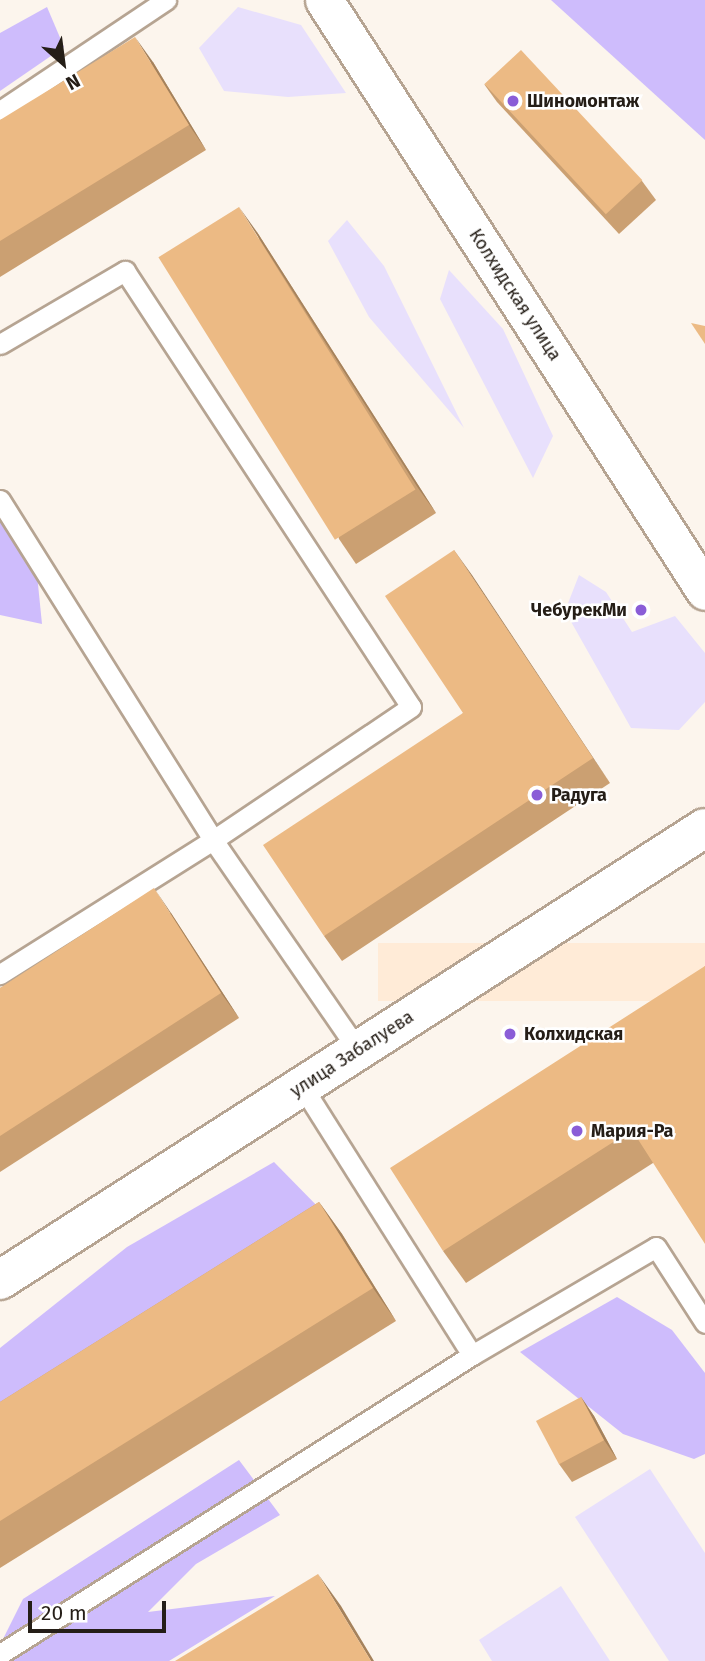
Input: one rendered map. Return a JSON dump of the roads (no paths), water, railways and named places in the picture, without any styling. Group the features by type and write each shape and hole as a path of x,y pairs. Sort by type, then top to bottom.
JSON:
{"street":[{"name":"Колхидская улица","path":"324,0 705,591"},
{"name":"улица Забалуева","path":"0,1280 705,828"}],"lane":[{"path":"0,111 166,0"},
{"path":"0,344 125,271 411,707 213,840 0,974"},
{"path":"0,500 213,840 358,1051"},
{"path":"302,1086 472,1355"},
{"path":"0,1654 472,1355 656,1247 705,1323"}],"place":[{"name":"Шиномонтаж","path":"513,101"},
{"name":"ЧебурекМи","path":"641,610"},
{"name":"Радуга","path":"537,795"},
{"name":"Колхидская","path":"510,1034"},
{"name":"Мария-Ра","path":"577,1131"}]}
